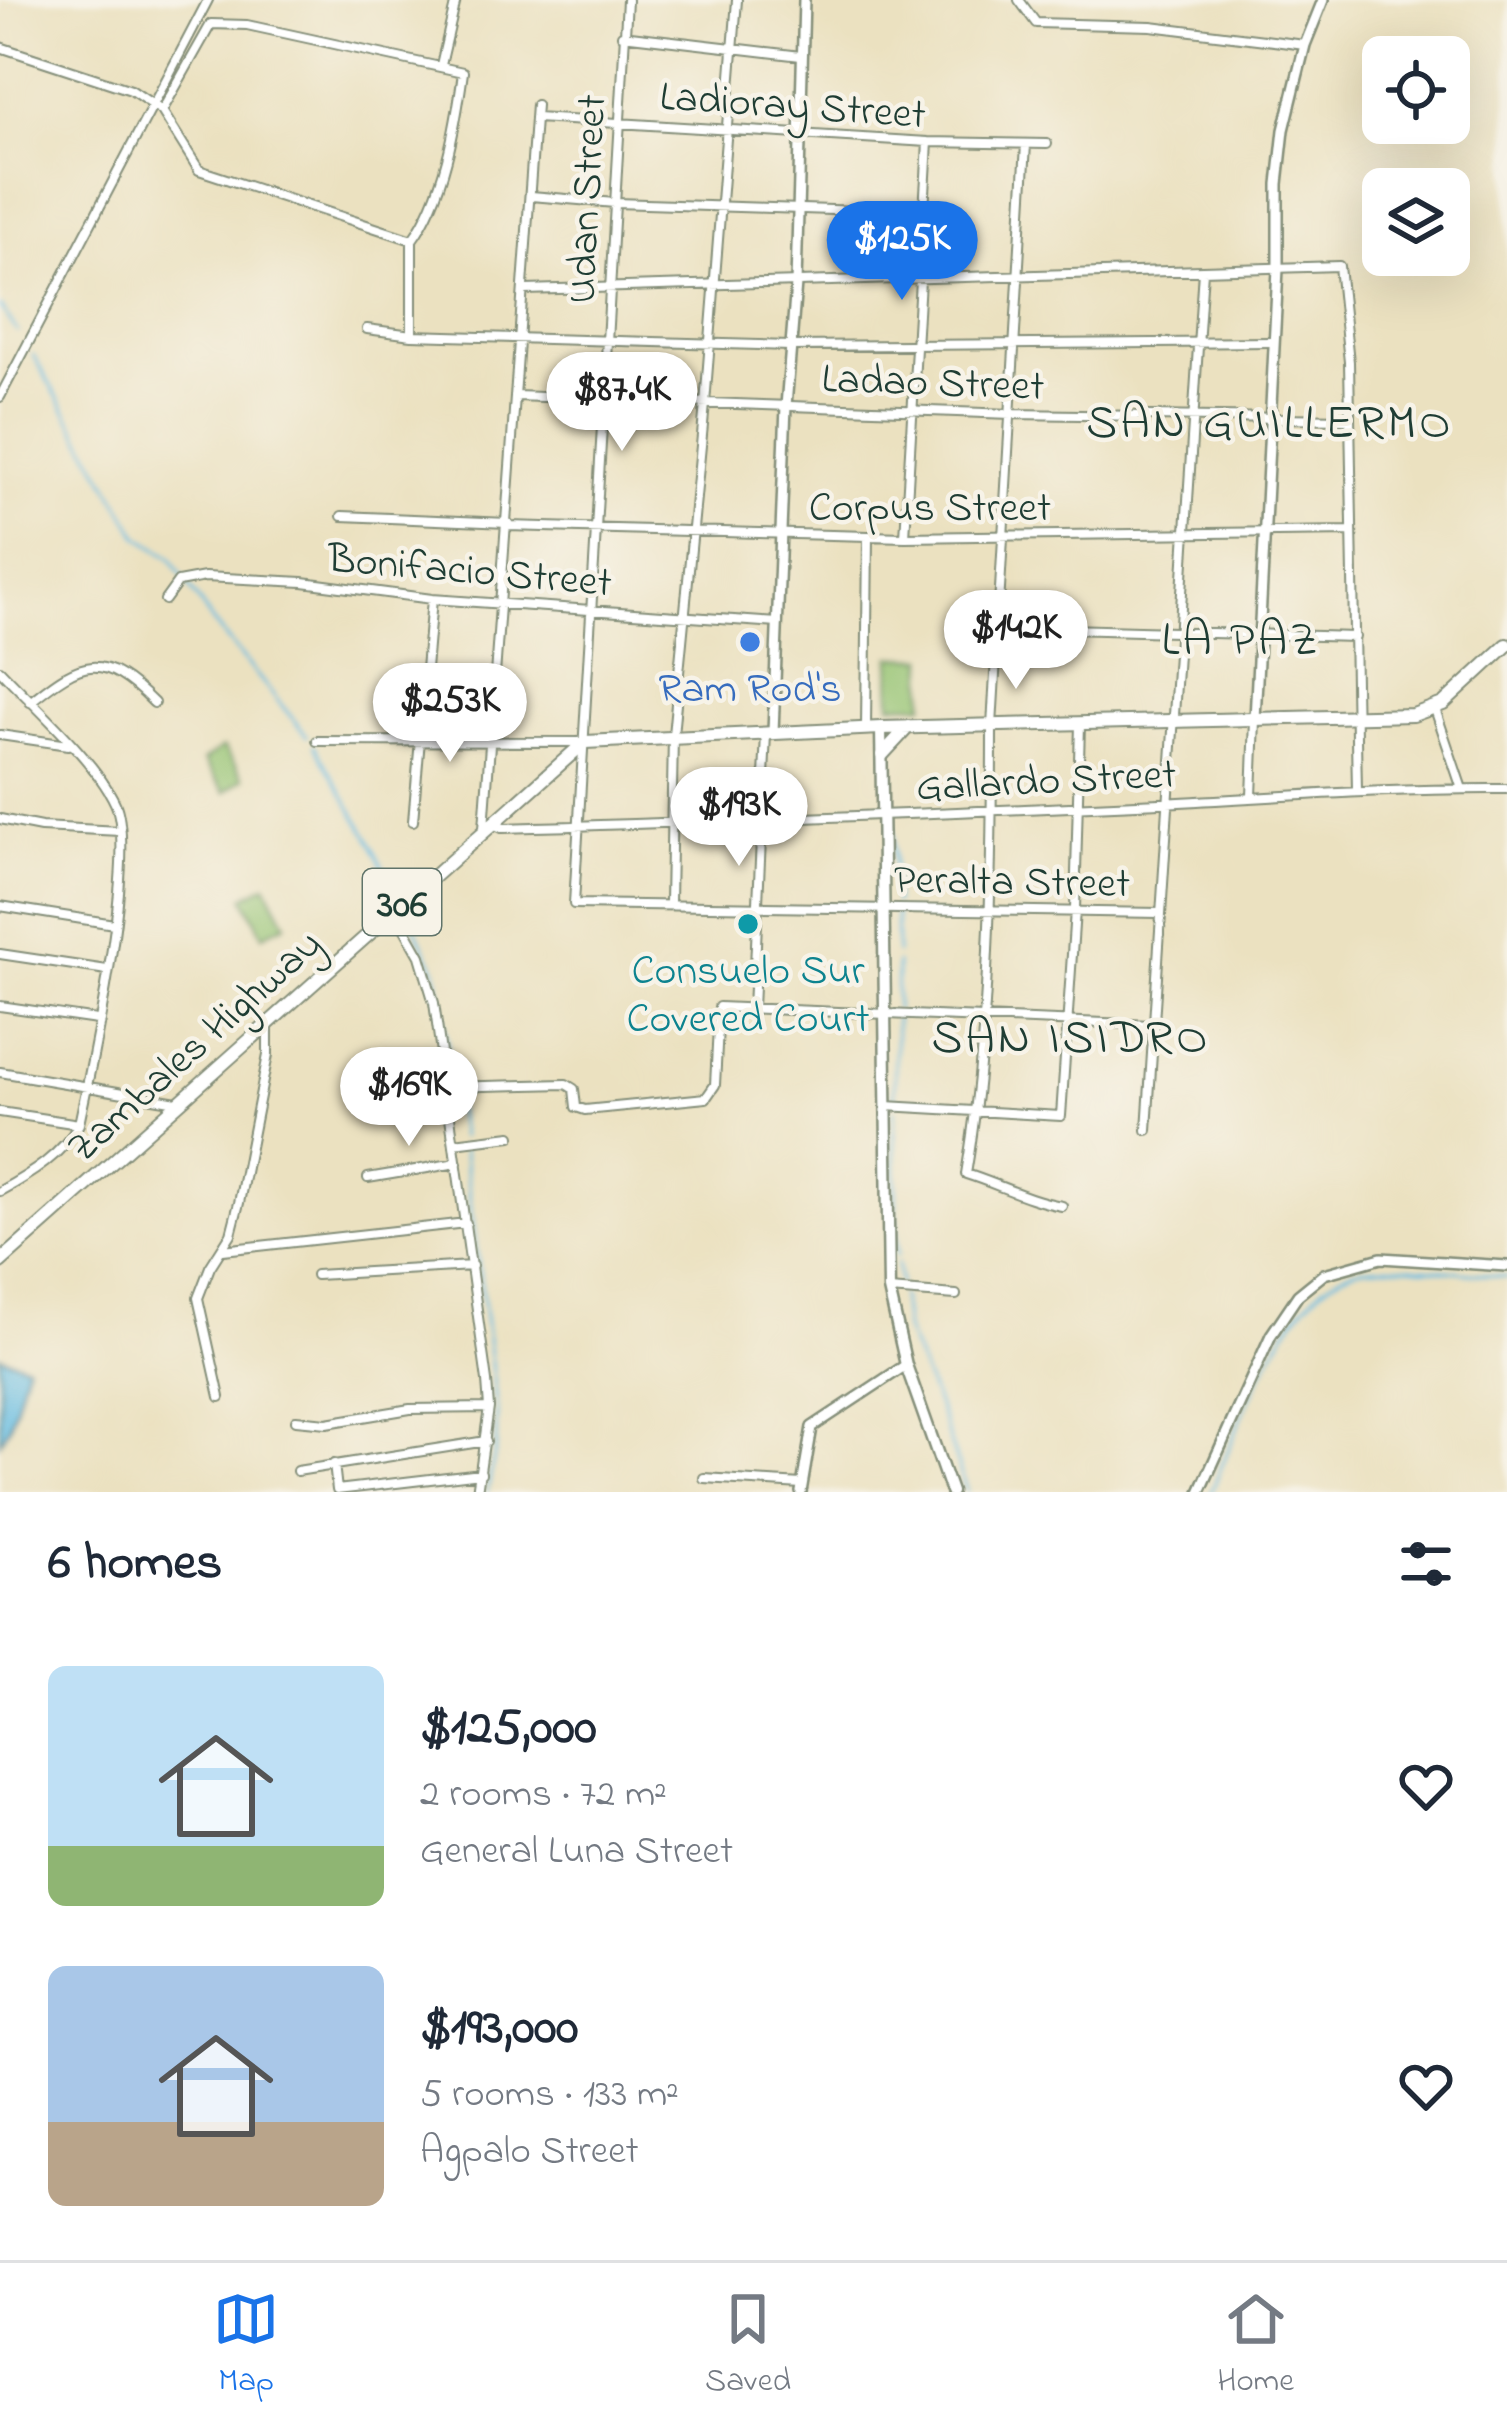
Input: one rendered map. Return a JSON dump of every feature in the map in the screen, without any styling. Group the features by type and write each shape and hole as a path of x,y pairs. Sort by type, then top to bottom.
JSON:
{"main road":[{"path":"585,742 873,728 1413,715 1435,709 1507,645"},
{"path":"873,728 882,755 885,817 889,1290 906,1365 950,1492"},
{"path":"882,755 908,728"},
{"name":"Zambales Highway","path":"0,1262 585,742"}],"street":[{"path":"162,111 206,21 208,0"},
{"path":"441,64 456,0"},
{"name":"Udan Street","path":"574,904 627,0"},
{"path":"670,903 673,735 737,0"},
{"path":"754,1008 796,284 804,0"},
{"path":"1019,0 1036,23 1151,26 1305,45"},
{"path":"1252,796 1278,269 1278,184 1284,130 1305,45 1323,0"},
{"path":"206,21 463,72 434,206 412,240 412,334"},
{"path":"0,397 153,104 206,21"},
{"path":"622,35 801,56"},
{"path":"0,47 109,80 153,104 199,170 412,240"},
{"path":"488,826 536,105"},
{"name":"Ladioray Street","path":"536,118 928,142 1047,144"},
{"path":"905,538 928,142"},
{"path":"1026,144 992,726 977,1108 966,1174 1062,1206"},
{"path":"531,196 923,213"},
{"path":"525,290 1340,266 1349,362 1357,790"},
{"path":"1147,1130 1203,270"},
{"path":"367,328 520,339 790,346 1274,342"},
{"name":"Ladao Street","path":"516,396 1012,414 1349,419"},
{"name":"Corpus Street","path":"342,516 905,538 1352,531"},
{"path":"868,536 873,728"},
{"name":"Bonifacio Street","path":"165,600 183,580 303,582 432,599 778,623"},
{"path":"413,820 432,599"},
{"path":"998,627 1355,637"},
{"path":"30,701 68,671 86,666 127,676 154,703"},
{"path":"0,670 94,771 117,806 122,883 79,1124 55,1155 0,1191"},
{"path":"1435,709 1461,786"},
{"path":"885,1106 1060,1116 1076,910 1080,723"},
{"path":"0,735 69,745"},
{"path":"317,740 585,742"},
{"name":"Gallardo Street","path":"488,826 763,822 1357,790 1507,789"},
{"path":"0,819 120,831"},
{"name":"Peralta Street","path":"574,904 1160,913"},
{"path":"0,906 114,924"},
{"path":"394,909 420,956 434,1003 460,1143 457,1163 489,1408 477,1492"},
{"path":"0,954 107,970"},
{"path":"0,1006 98,1020"},
{"path":"451,1087 566,1084 574,1089 576,1107 585,1110 706,1098 715,1085 719,1006 1152,1025"},
{"path":"220,1397 198,1298 231,1234 239,1203 268,1055 268,1020"},
{"path":"0,1072 177,1102"},
{"path":"0,1112 79,1124"},
{"path":"460,1143 511,1136"},
{"path":"368,1178 457,1163"},
{"path":"221,1250 466,1223"},
{"path":"1200,1492 1271,1335 1298,1295 1324,1274 1382,1258 1507,1267"},
{"path":"316,1275 472,1266"},
{"path":"889,1290 956,1294"},
{"path":"704,1478 801,1488 812,1426 906,1365"},
{"path":"296,1420 327,1423 410,1409 489,1408"},
{"path":"296,1471 486,1442"},
{"path":"334,1464 337,1490 481,1473"}],"green space":[{"path":"891,657 925,658 924,705 891,704"},
{"path":"223,747 244,778 225,792 203,761"},
{"path":"266,885 286,924 263,935 244,897"}],"water":[{"path":"0,1356 27,1365 10,1426 0,1442"}],"waterway":[{"path":"0,306 17,331"},
{"path":"33,355 138,536 170,557 212,621 307,736"},
{"path":"314,745 395,892"},
{"path":"893,824 895,903"},
{"path":"406,909 436,971 461,1137"},
{"path":"896,911 897,953"},
{"path":"896,1009 897,963"},
{"path":"894,1104 896,1019"},
{"path":"894,1111 897,1255"},
{"path":"463,1146 497,1409 487,1492"},
{"path":"897,1263 900,1284"},
{"path":"1211,1492 1265,1367 1303,1307 1326,1285 1351,1271 1383,1266 1507,1277"},
{"path":"901,1295 905,1330 967,1492"}],"place":[{"name":"Ram Rod's","path":"750,642"},
{"name":"Consuelo Sur Covered Court","path":"748,924"}],"district":[{"name":"SAN GUILLERMO","path":"1270,420"},
{"name":"LA PAZ","path":"1241,637"},
{"name":"SAN ISIDRO","path":"1071,1035"}]}
